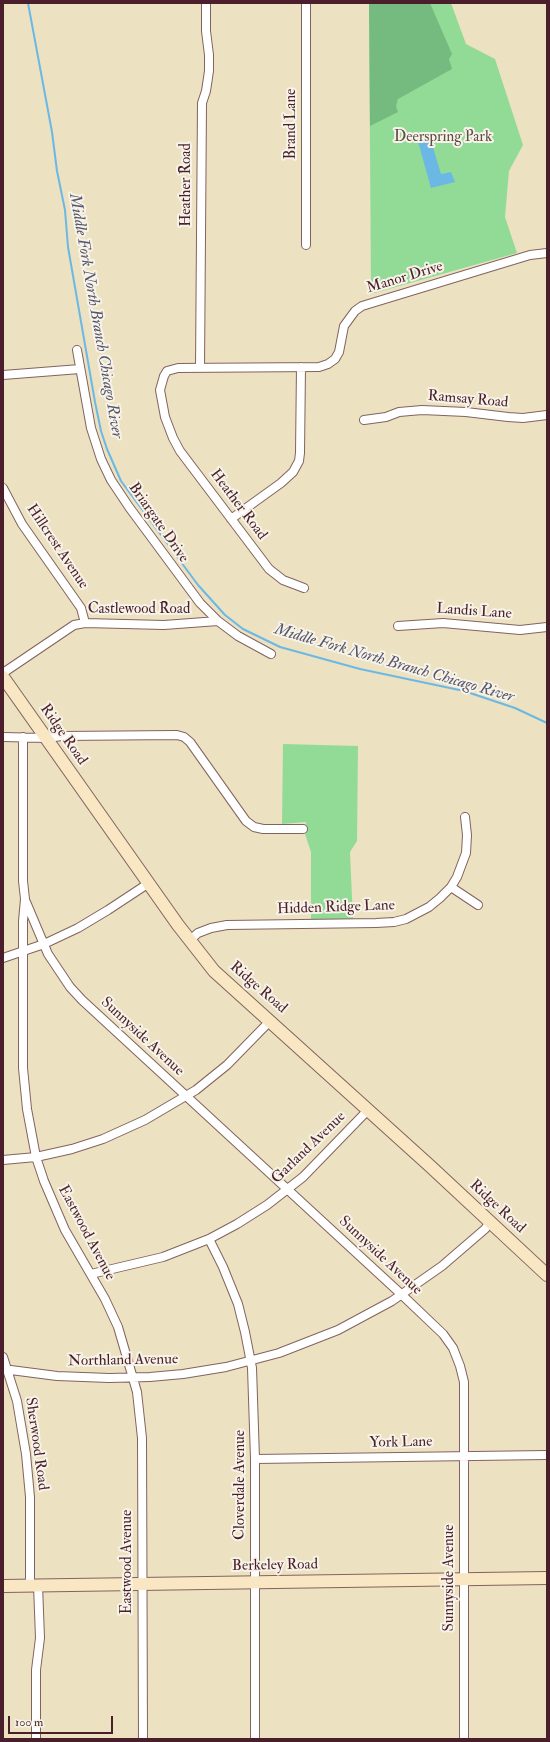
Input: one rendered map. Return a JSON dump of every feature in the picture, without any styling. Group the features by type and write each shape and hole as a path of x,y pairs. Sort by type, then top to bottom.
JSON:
{"street":[{"name":"Heather Road","path":"200,368 202,104 206,91 209,63 206,31 206,3"},
{"name":"Brand Lane","path":"306,3 306,245"},
{"name":"Manor Drive","path":"164,376 171,369 319,367 328,364 335,359 339,352 344,326 355,311 362,306 530,255 547,253"},
{"name":"Briargate Drive","path":"76,350 91,428 101,459 111,480 191,592 218,621 238,636 271,654"},
{"path":"231,519 281,483 293,472 299,461 301,368"},
{"path":"3,375 80,369"},
{"name":"Heather Road","path":"164,376 160,390 165,416 173,438 180,451 269,569 283,580 304,588"},
{"name":"Ramsay Road","path":"364,420 386,417 399,412 422,410 466,412 508,418 547,415"},
{"name":"Hillcrest Avenue","path":"3,488 22,524 81,608 85,623"},
{"name":"Castlewood Road","path":"3,672 74,625 85,623 164,625 218,621"},
{"name":"Landis Lane","path":"398,626 443,623 520,630 547,627"},
{"name":"Ridge Road","path":"3,677 149,883 214,971 547,1275"},
{"path":"3,737 47,738 62,736 176,735 184,737 190,742 246,821 254,827 263,829 303,829"},
{"name":"Eastwood Avenue","path":"23,737 23,881 25,899 23,921 23,1068 27,1109 36,1157 56,1211 78,1253 105,1298 118,1327 133,1378 140,1413 142,1438 143,1739"},
{"name":"Hidden Ridge Lane","path":"190,940 198,933 211,928 227,925 394,922 406,918 430,907 451,887 457,877 466,853 467,835 465,816"},
{"path":"3,958 44,944 96,917 149,883"},
{"path":"451,887 478,905"},
{"name":"Sunnyside Avenue","path":"25,899 44,944 58,970 82,1000 287,1191 401,1294 443,1334 458,1358 464,1382 464,1739"},
{"path":"3,1160 36,1157 72,1149 103,1139 145,1120 186,1097 227,1065 270,1021"},
{"name":"Garland Avenue","path":"91,1274 163,1257 209,1239 237,1224 287,1191 316,1165 368,1110"},
{"name":"Northland Avenue","path":"5,1370 57,1376 133,1378 182,1374 250,1361 302,1345 358,1320 401,1294 442,1266 485,1229 490,1222"},
{"name":"Cloverdale Avenue","path":"209,1239 235,1298 245,1332 254,1389 255,1739"},
{"name":"Sherwood Road","path":"3,1357 5,1370 16,1401 26,1454 30,1497 34,1585 40,1622 36,1670 36,1739"},
{"name":"York Lane","path":"255,1459 547,1455"},
{"name":"Berkeley Road","path":"3,1586 464,1578 547,1578"}],"green space":[{"name":"Deerspring Park","path":"369,3 451,3 466,44 495,59 523,145 509,171 505,217 517,253 371,294"},
{"path":"369,3 430,3 452,54 449,59 452,69 398,99 396,106 398,112 370,126"},
{"path":"283,744 358,746 357,841 350,852 353,920 311,921 311,852 305,834 306,822 282,824"}],"water":[{"path":"429,134 441,174 451,172 455,182 431,188 417,138"}],"waterway":[{"name":"Middle Fork North Branch Chicago River","path":"28,3 52,132 57,171 65,210 68,247 95,402 101,431 121,481 198,585 225,615 243,629 280,647 360,669 464,691 515,708 547,723"}]}
